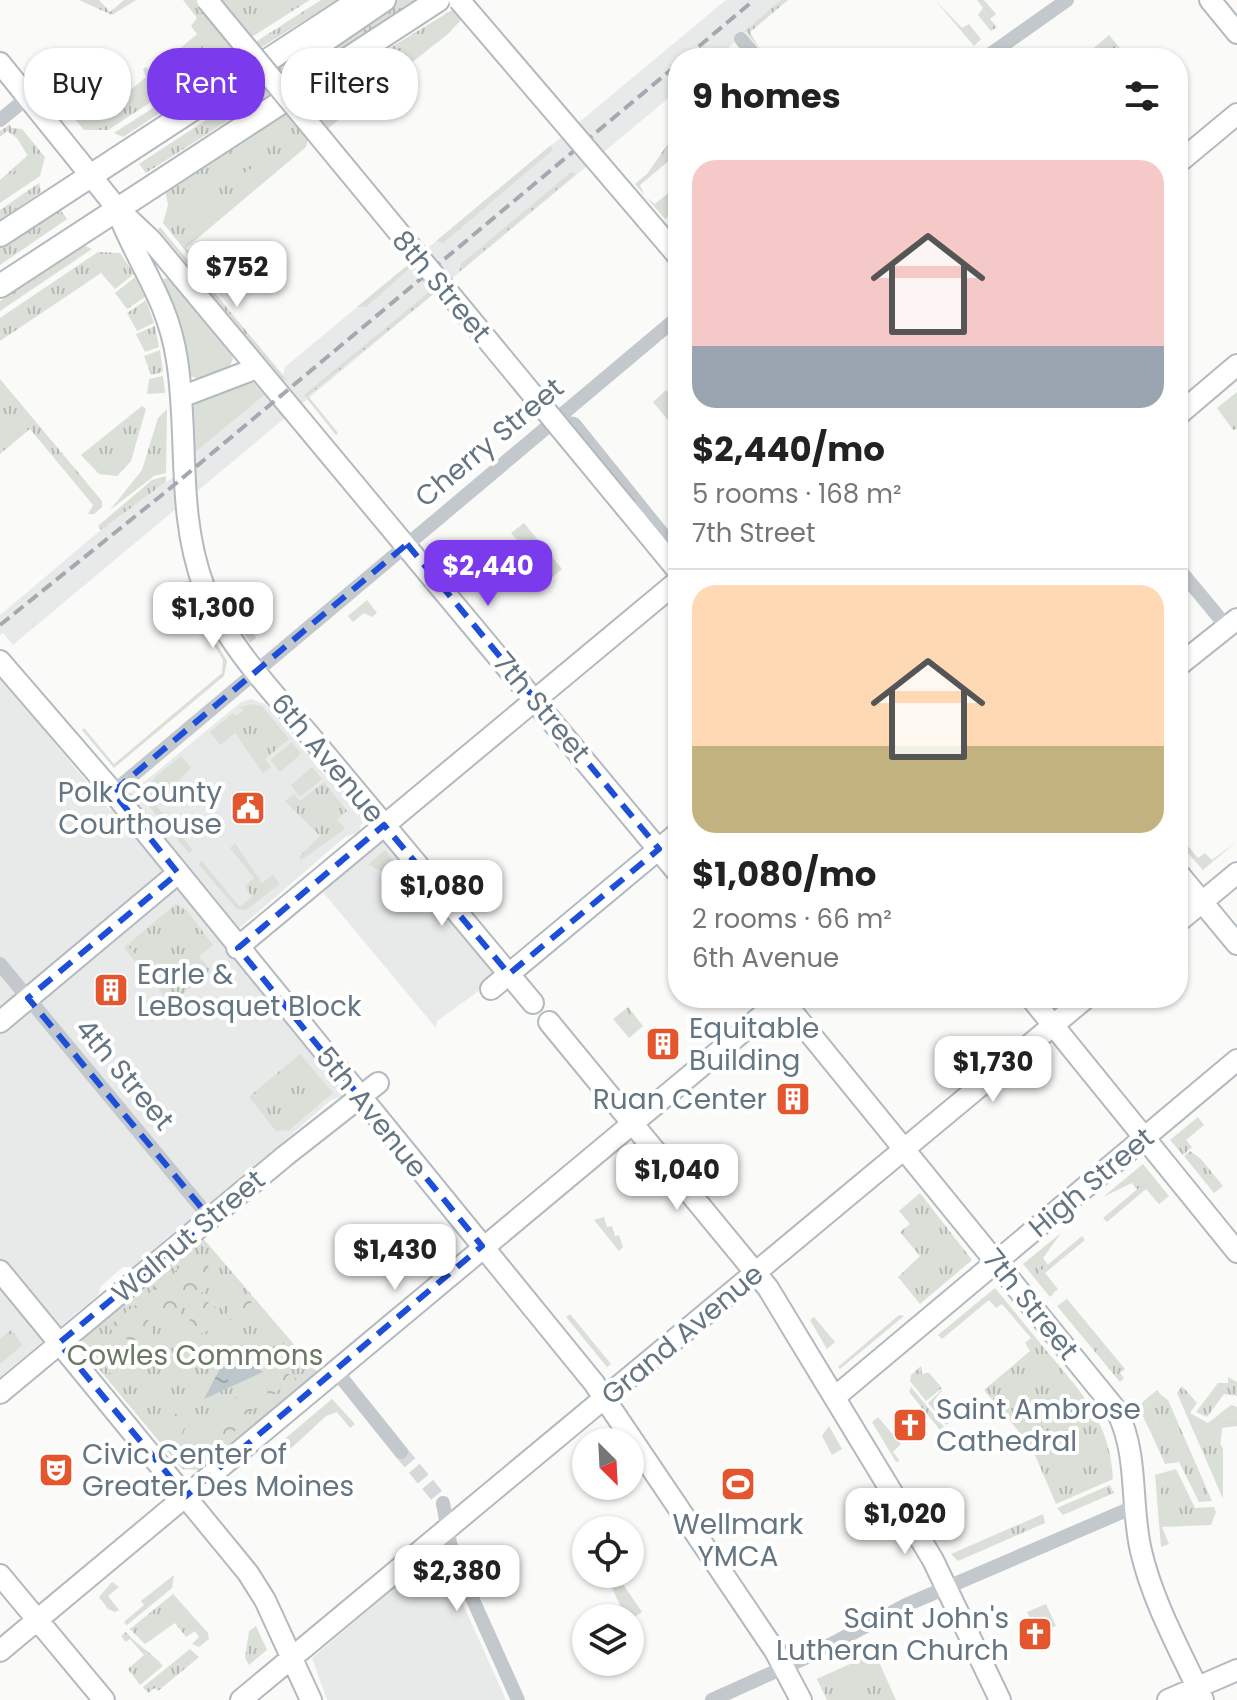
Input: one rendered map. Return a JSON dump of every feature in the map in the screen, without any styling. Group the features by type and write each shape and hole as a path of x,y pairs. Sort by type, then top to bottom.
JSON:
{"main road":[{"name":"8th Street","path":"207,0 668,559"},
{"path":"0,235 89,174 360,0"},
{"path":"314,48 384,0"},
{"path":"363,48 438,0"},
{"path":"461,0 668,246"},
{"path":"1210,0 1237,33"},
{"path":"0,63 24,94"},
{"path":"0,286 281,101"},
{"path":"1188,155 1237,114"},
{"path":"45,120 116,207"},
{"name":"7th Street","path":"116,207 151,240 668,860"},
{"name":"6th Avenue","path":"116,207 165,310 174,342 181,397 183,478 193,552 210,602 257,671 533,1003"},
{"path":"1188,407 1237,365"},
{"path":"181,397 257,368"},
{"path":"237,948 668,589"},
{"path":"1188,659 1234,628"},
{"name":"5th Avenue","path":"0,661 113,792 605,1398 785,1668 801,1700"},
{"path":"491,989 668,841"},
{"path":"0,1022 178,873"},
{"path":"1188,914 1237,873"},
{"path":"1188,885 1237,944"},
{"path":"0,1651 770,1008"},
{"name":"7th Street","path":"790,1008 1117,1411 1130,1445 1147,1575 1200,1694"},
{"path":"1040,1008 1236,1249"},
{"name":"Grand Avenue","path":"241,1700 1074,1008"},
{"path":"549,1022 756,1273 835,1397 948,1587 1000,1700"},
{"name":"High Street","path":"835,1397 1237,1060"},
{"name":"Walnut Street","path":"0,1393 332,1117 378,1083"},
{"path":"0,1271 254,1582 311,1700"},
{"path":"0,1575 104,1700"},
{"path":"1168,1700 1200,1694 1237,1670"}],"street":[{"path":"1008,48 1067,0"},
{"path":"741,39 749,48"},
{"path":"0,120 24,100"},
{"name":"Cherry Street","path":"113,792 668,325"},
{"path":"555,420 574,424 668,541"},
{"path":"1188,579 1234,628"},
{"name":"4th Street","path":"0,964 210,1218"},
{"path":"336,1371 401,1452"},
{"path":"443,1503 460,1571 518,1700"},
{"path":"712,1700 785,1668 888,1613 1136,1506"}],"highlighted area":[{"path":"407,544 659,849 509,974 384,825 238,948 482,1246 186,1496 59,1343 210,1218 28,998 178,873 113,792"}],"shaded area":[{"path":"726,0 781,0 728,48 668,48"},
{"path":"668,48 668,98 13,645 3,633 0,635 0,615 101,530 172,478 194,453 281,380 285,367"},
{"path":"0,677 110,810 241,702 251,699 265,704 306,753 314,754 314,763 364,817 359,832 345,837 221,944 336,1084 342,1086 344,1096 331,1100 182,1230 176,1230 133,1267 123,1267 101,1286 98,1295 0,1377"},
{"path":"381,841 389,844 492,973 487,985 437,1021 436,1028 323,892"},
{"path":"434,1559 445,1564 506,1700 327,1700 312,1658 406,1578"}],"green space":[{"path":"79,0 99,0 110,12 124,0 136,0 112,15"},
{"path":"183,0 197,0 236,47 180,48 197,34 191,26 197,18"},
{"path":"218,0 310,0 250,38"},
{"path":"321,0 337,0 261,48 254,43"},
{"path":"394,0 418,0 342,48 322,48"},
{"path":"781,0 788,0 750,32 759,48 745,31"},
{"path":"935,0 962,28 969,24 981,39 974,46"},
{"path":"977,0 984,0 996,14 990,19 997,27 991,31 978,15 983,8"},
{"path":"452,10 463,18 418,58 418,48 390,48"},
{"path":"1109,35 1120,48 1094,48"},
{"path":"281,63 281,87 265,97 265,76"},
{"path":"146,67 147,105 131,115 131,90 146,77 143,69"},
{"path":"147,112 149,120 123,137 114,133"},
{"path":"281,118 281,120 296,120 309,136 306,147 186,248 236,313 163,223 168,205 165,190"},
{"path":"76,120 123,120 108,130 84,130"},
{"path":"206,120 229,120 146,173 139,164"},
{"path":"317,120 339,120 326,130"},
{"path":"10,124 11,128 22,129 45,157 40,176 0,203 0,180 28,155 17,138 7,131 0,137 0,131"},
{"path":"19,136 35,155 0,183 28,156 17,138"},
{"path":"668,144 668,161 640,185 644,195 635,184 647,174"},
{"path":"551,145 553,150 443,243 436,241"},
{"path":"268,159 270,166 255,179 246,180 245,172"},
{"path":"571,172 576,174 459,272 461,264"},
{"path":"39,183 41,192 0,220 0,210"},
{"path":"668,193 668,216 665,219 647,198 655,204"},
{"path":"221,197 220,203 189,230 185,218 197,203"},
{"path":"59,208 67,219 0,265 0,248"},
{"path":"160,227 287,380 282,379 158,229"},
{"path":"83,245 92,249 0,311 0,301"},
{"path":"98,252 120,253 134,274 115,289 101,273 0,341 0,318"},
{"path":"408,265 410,268 366,307 357,307"},
{"path":"135,277 145,297 127,309 115,293"},
{"path":"168,278 231,354 233,359 229,368 199,379 190,376 176,313 163,279"},
{"path":"429,292 432,295 308,396 338,433 336,435 304,395"},
{"path":"146,300 154,323 137,331 127,313"},
{"path":"155,326 159,347 145,352 136,334"},
{"path":"160,350 163,372 151,375 144,356"},
{"path":"163,376 165,393 147,394 149,379"},
{"path":"0,379 102,501 102,507 94,514 88,514 93,505 30,429 0,454"},
{"path":"253,382 264,395 194,453 192,405"},
{"path":"666,390 668,420 653,402"},
{"path":"1237,392 1237,429 1233,430 1217,408"},
{"path":"142,406 146,409 131,461 117,476 99,474 81,455"},
{"path":"167,409 166,473 154,476 110,510 142,470 158,418"},
{"path":"166,476 166,482 101,530 98,526 152,480"},
{"path":"524,523 562,569 550,579 511,533"},
{"path":"187,580 191,582 205,614 234,661 207,626"},
{"path":"367,600 377,613 372,617 364,613 353,622 348,616"},
{"path":"236,601 256,638 250,643 228,608"},
{"path":"194,606 227,661 224,676 114,768 82,730 84,728 114,764 222,673 223,660 191,608"},
{"path":"251,704 262,706 289,739 265,759 271,767 263,773 235,733 220,745 210,732 233,713 236,716 243,711 240,707"},
{"path":"292,742 301,754 280,772 270,760"},
{"path":"181,756 191,768 173,787 167,781 148,797 152,803 149,806 147,791 151,784"},
{"path":"312,767 322,779 300,797 291,785"},
{"path":"167,780 173,787 179,782 182,785 170,794 164,787 150,798 193,850 189,853 149,806 152,803 147,797"},
{"path":"324,782 347,811 337,819 345,829 301,860 299,857 320,836 285,801 294,794 300,801"},
{"path":"1237,841 1203,870 1188,853 1188,846 1198,858 1205,853 1212,860"},
{"path":"235,843 262,883 273,875 280,884 246,910 237,909 252,897 245,886 254,878 230,848"},
{"path":"385,850 405,875 400,878 368,865"},
{"path":"202,861 240,907 237,909 198,864"},
{"path":"176,904 187,911 213,945 199,956 211,971 175,1000 127,945"},
{"path":"127,945 175,1000 171,1004 124,948"},
{"path":"628,1007 643,1026 629,1038 613,1019"},
{"path":"300,1054 333,1093 289,1130 276,1131 249,1097"},
{"path":"1198,1117 1204,1125 1186,1140 1192,1147 1183,1155 1170,1140"},
{"path":"1190,1151 1200,1158 1223,1186 1214,1193 1184,1156"},
{"path":"1143,1164 1169,1196 1163,1201 1147,1182 1137,1190 1132,1183 1103,1197"},
{"path":"1147,1181 1163,1201 1159,1204 1146,1189 1107,1222 1103,1218"},
{"path":"920,1193 972,1260 920,1304 898,1277 920,1256 900,1232 910,1224 899,1211"},
{"path":"604,1217 607,1227 612,1226 615,1236 619,1235 623,1247 619,1251 594,1220"},
{"path":"1061,1233 1043,1258 1048,1265 1038,1273 1054,1293 1050,1297 1023,1264"},
{"path":"1082,1236 1085,1240 1045,1273 1058,1289 1053,1293 1038,1273"},
{"name":"Cowles Commons","path":"202,1237 321,1376 297,1395 289,1395 199,1470 182,1469 84,1351 82,1340"},
{"path":"195,1255 207,1260 209,1279 201,1294 190,1301 180,1293 174,1272"},
{"path":"163,1282 176,1300 181,1315 173,1334 158,1324 149,1300 148,1294"},
{"path":"995,1288 1040,1343 1037,1345 1002,1304 996,1308 989,1300 942,1339 938,1335"},
{"path":"248,1298 256,1309 230,1320 226,1313"},
{"path":"1067,1299 1125,1369 1120,1373 1124,1378 1120,1382 1057,1306"},
{"path":"206,1301 217,1308 223,1324 198,1335 190,1315 197,1303"},
{"path":"135,1305 150,1324 151,1338 146,1342 120,1338 108,1327"},
{"path":"570,1314 611,1364 607,1367 566,1317"},
{"path":"899,1315 904,1316 840,1369 838,1367"},
{"path":"814,1317 835,1342 827,1349 810,1320"},
{"path":"11,1330 23,1345 0,1364 0,1339"},
{"path":"275,1333 305,1367 283,1356"},
{"path":"1031,1338 1037,1345 1040,1343 1079,1390 1098,1421 1111,1457 1113,1479 1056,1504 1031,1446 984,1390 1030,1351 1025,1343"},
{"path":"107,1344 123,1345 146,1354 146,1359 112,1375 91,1349"},
{"path":"921,1366 922,1374 929,1373 942,1388 926,1401 910,1381 911,1375"},
{"path":"278,1368 297,1379 267,1397 269,1375"},
{"path":"1228,1377 1237,1382 1237,1396 1224,1394 1207,1417 1196,1412 1218,1383 1228,1383"},
{"path":"1182,1386 1197,1403 1190,1413 1208,1423 1231,1405 1237,1407 1237,1417 1229,1416 1207,1429 1223,1448 1223,1499 1177,1393"},
{"path":"911,1387 944,1427 940,1430 909,1392"},
{"path":"943,1389 936,1398 953,1419 946,1425 928,1403"},
{"path":"1157,1390 1160,1394 1149,1404 1158,1423 1151,1433 1138,1406"},
{"path":"247,1391 256,1391 259,1396 252,1411 238,1415 227,1411 226,1403"},
{"path":"1160,1394 1168,1400 1212,1501 1199,1502 1179,1462 1165,1464 1151,1433 1158,1423 1149,1404"},
{"path":"332,1399 355,1424 350,1428 337,1412 326,1416 286,1453 281,1442"},
{"path":"175,1414 184,1415 187,1422 182,1433 169,1442 158,1426"},
{"path":"1229,1416 1237,1417 1237,1426 1222,1428 1220,1449 1207,1429"},
{"path":"878,1417 901,1444 893,1452 900,1461 896,1462 872,1422"},
{"path":"218,1418 228,1418 241,1426 215,1447 210,1430"},
{"path":"829,1426 842,1449 832,1455 822,1436"},
{"path":"1176,1469 1195,1508 1214,1507 1216,1512 1211,1525 1185,1526 1158,1491 1172,1476 1169,1471"},
{"path":"1169,1471 1173,1476 1159,1491 1185,1526 1162,1527 1169,1544 1161,1547 1155,1475"},
{"path":"1110,1485 1114,1493 1063,1515 1057,1508"},
{"path":"1043,1514 1045,1523 958,1561 951,1554"},
{"path":"174,1575 172,1588 127,1625 124,1622 144,1605 141,1601"},
{"path":"112,1582 119,1587 108,1596 119,1610 115,1612 108,1609 99,1597"},
{"path":"612,1588 626,1588 637,1604 619,1604"},
{"path":"173,1594 208,1633 209,1639 199,1647 192,1644 199,1637 195,1631 186,1637 175,1623 145,1644 130,1629"},
{"path":"1046,1604 1056,1626 1046,1630 1041,1621 1033,1625 1027,1612"},
{"path":"256,1626 267,1650 249,1665 245,1658 249,1631"},
{"path":"126,1632 163,1666 140,1685 128,1669 144,1655 130,1639 126,1642 121,1636"},
{"path":"190,1649 199,1657 158,1691 155,1688 148,1693 143,1687"},
{"path":"875,1653 896,1700 827,1700 817,1679"},
{"path":"875,1653 880,1663 822,1689 817,1679"}],"water":[{"path":"242,1358 263,1372 204,1399 223,1363"}],"tunnel":[{"path":"401,1452 443,1503"}],"railway":[{"path":"697,48 754,0"},
{"path":"0,625 168,490 668,72"}],"place":[{"name":"Polk County Courthouse","path":"248,808"},
{"name":"Earle & LeBosquet Block","path":"111,990"},
{"name":"Equitable Building","path":"663,1044"},
{"name":"Ruan Center","path":"793,1099"},
{"name":"Saint Ambrose Cathedral","path":"910,1425"},
{"name":"Civic Center of Greater Des Moines","path":"56,1470"},
{"name":"Wellmark YMCA","path":"738,1484"},
{"name":"Saint John's Lutheran Church","path":"1035,1634"}]}
